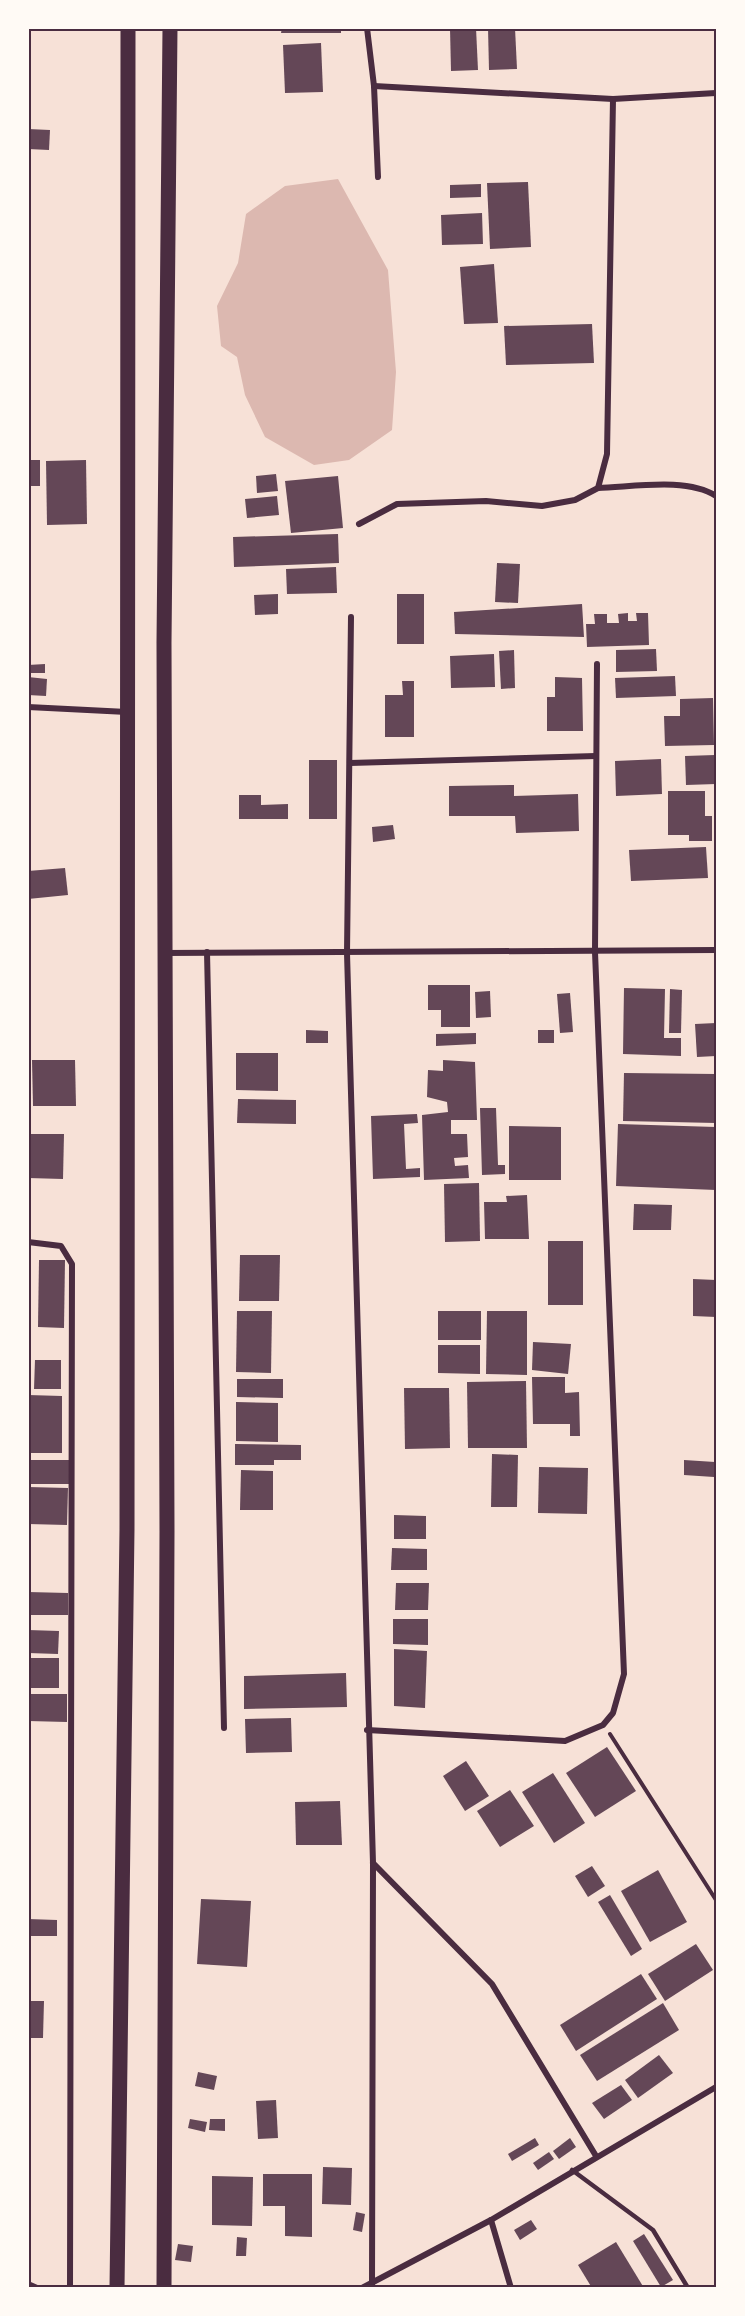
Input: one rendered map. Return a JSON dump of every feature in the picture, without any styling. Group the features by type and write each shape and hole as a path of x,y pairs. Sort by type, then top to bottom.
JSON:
{"main road":[{"path":"117,2288 127,1529 128,28"},
{"path":"164,2288 167,1531 164,643 170,28"}],"street":[{"path":"367,28 374,86 378,177"},
{"path":"374,86 613,99 717,93"},
{"path":"598,488 607,454 613,99"},
{"path":"359,524 397,504 486,501 542,506 575,500 598,488 688,485 706,489 717,496"},
{"path":"351,617 348,952 367,1730 373,1863 372,2285"},
{"path":"367,1730 565,1741 603,1725 614,1713 624,1674 595,952 597,664"},
{"path":"28,707 127,712"},
{"path":"350,763 596,756"},
{"path":"165,953 717,950"},
{"path":"207,952 224,1728"},
{"path":"28,1242 61,1246 72,1264 70,2288"},
{"path":"373,1863 492,1984 596,2156"},
{"path":"362,2288 372,2285 491,2220 596,2156 717,2087"},
{"path":"491,2220 511,2288"},
{"path":"28,2284 38,2288"}],"lane":[{"path":"573,2170 653,2230 688,2288"}],"path":[{"path":"603,1725 717,1900"}],"shaded area":[{"path":"338,179 388,270 396,372 392,430 349,460 314,465 265,437 245,395 237,357 221,346 217,306 238,263 246,214 285,186"}],"building":[{"path":"282,28 341,28 341,33 281,33"},
{"path":"450,28 476,28 478,70 451,71"},
{"path":"488,28 515,28 517,69 489,70"},
{"path":"321,43 323,92 285,93 283,45"},
{"path":"28,129 50,130 49,150 28,149"},
{"path":"528,182 531,247 490,249 487,183"},
{"path":"481,184 481,197 450,198 450,185"},
{"path":"482,213 483,244 442,245 441,215"},
{"path":"494,264 498,323 464,324 460,267"},
{"path":"592,324 594,363 506,365 504,326"},
{"path":"28,460 40,460 40,486 28,486"},
{"path":"86,460 87,524 47,525 46,461"},
{"path":"276,474 278,491 257,493 256,476"},
{"path":"338,476 343,528 291,533 285,481"},
{"path":"277,496 279,515 247,518 245,499"},
{"path":"338,534 339,563 234,567 233,537"},
{"path":"497,563 520,564 518,603 495,602"},
{"path":"336,567 337,593 287,594 286,569"},
{"path":"278,594 278,614 255,615 254,595"},
{"path":"397,594 424,594 424,644 397,644"},
{"path":"582,604 584,637 455,634 454,612"},
{"path":"628,613 628,621 637,621 636,613 648,613 649,645 587,647 586,624 595,624 594,614 607,614 607,623 619,623 618,614"},
{"path":"656,649 657,671 616,672 616,650"},
{"path":"514,650 515,688 501,689 499,651"},
{"path":"494,654 495,687 451,688 450,656"},
{"path":"45,664 45,673 28,673 28,665"},
{"path":"675,676 676,696 616,698 615,678"},
{"path":"28,677 47,679 46,696 28,695"},
{"path":"555,677 582,678 583,731 547,731 547,697 555,697"},
{"path":"402,681 414,681 414,737 385,737 385,695 403,695"},
{"path":"713,698 714,745 665,746 664,716 680,716 680,699"},
{"path":"715,755 716,784 686,785 685,756"},
{"path":"661,759 662,794 616,796 615,761"},
{"path":"309,760 337,760 337,819 309,819"},
{"path":"514,785 514,796 578,794 579,831 516,833 515,816 449,816 449,786"},
{"path":"668,791 705,791 705,816 712,816 712,841 689,841 689,835 668,835"},
{"path":"239,795 261,795 261,805 288,804 288,819 239,819"},
{"path":"393,825 395,839 373,842 372,827"},
{"path":"706,847 708,878 631,881 629,850"},
{"path":"65,868 68,895 28,899 28,871"},
{"path":"428,985 470,985 470,1027 441,1027 441,1010 428,1010"},
{"path":"624,988 665,989 664,1038 681,1038 681,1056 623,1054"},
{"path":"670,989 682,990 681,1033 669,1033"},
{"path":"490,991 491,1017 476,1018 475,992"},
{"path":"570,993 573,1032 560,1033 557,994"},
{"path":"716,1023 716,1056 697,1057 695,1024"},
{"path":"306,1030 328,1031 328,1043 306,1043"},
{"path":"538,1030 554,1030 554,1043 538,1043"},
{"path":"476,1033 476,1044 436,1046 436,1034"},
{"path":"236,1053 278,1053 278,1091 236,1090"},
{"path":"32,1060 75,1060 76,1106 33,1106"},
{"path":"443,1060 475,1062 477,1120 451,1120 451,1134 467,1134 468,1157 454,1158 455,1166 468,1165 469,1178 424,1180 422,1115 448,1112 447,1102 427,1097 428,1070 443,1071"},
{"path":"624,1073 716,1074 716,1123 623,1121"},
{"path":"238,1099 296,1100 296,1124 237,1123"},
{"path":"480,1108 496,1108 498,1165 505,1165 505,1174 482,1175"},
{"path":"417,1114 418,1123 404,1124 406,1169 420,1168 420,1177 373,1179 371,1116"},
{"path":"618,1124 716,1127 716,1190 616,1186"},
{"path":"509,1126 561,1127 561,1180 509,1180"},
{"path":"28,1134 64,1134 63,1179 28,1178"},
{"path":"479,1183 480,1241 445,1242 444,1184"},
{"path":"527,1195 529,1239 485,1239 484,1202 507,1202 506,1196"},
{"path":"634,1204 672,1205 671,1230 633,1230"},
{"path":"548,1241 583,1241 583,1305 548,1305"},
{"path":"240,1255 280,1255 279,1301 239,1301"},
{"path":"39,1260 65,1260 64,1328 38,1327"},
{"path":"693,1279 716,1280 716,1317 693,1316"},
{"path":"237,1311 272,1311 271,1373 236,1372"},
{"path":"438,1311 481,1311 481,1340 438,1340"},
{"path":"487,1311 527,1311 527,1375 486,1374"},
{"path":"533,1342 571,1344 568,1374 532,1370"},
{"path":"438,1345 480,1345 480,1374 438,1373"},
{"path":"35,1360 61,1360 61,1389 34,1389"},
{"path":"532,1377 565,1377 565,1393 579,1392 580,1436 570,1436 570,1424 533,1424"},
{"path":"237,1379 283,1379 283,1398 237,1397"},
{"path":"526,1381 527,1448 468,1448 467,1382"},
{"path":"404,1388 449,1388 450,1448 405,1449"},
{"path":"28,1395 62,1396 62,1453 28,1453"},
{"path":"236,1402 278,1403 278,1442 236,1441"},
{"path":"235,1444 301,1445 301,1460 274,1460 274,1465 235,1465"},
{"path":"492,1454 518,1455 517,1507 491,1507"},
{"path":"28,1460 69,1460 69,1484 28,1484"},
{"path":"684,1460 715,1462 714,1477 684,1475"},
{"path":"539,1467 588,1468 587,1514 538,1513"},
{"path":"241,1470 273,1471 273,1510 240,1510"},
{"path":"28,1487 68,1488 67,1525 28,1524"},
{"path":"394,1515 426,1516 426,1539 394,1539"},
{"path":"392,1548 427,1549 427,1570 391,1570"},
{"path":"396,1583 429,1583 428,1610 395,1610"},
{"path":"28,1592 68,1593 68,1615 28,1615"},
{"path":"393,1619 428,1619 428,1645 393,1644"},
{"path":"28,1630 59,1631 58,1654 28,1653"},
{"path":"394,1649 427,1651 425,1708 394,1706"},
{"path":"28,1658 59,1658 59,1688 28,1688"},
{"path":"346,1673 347,1707 244,1709 244,1676"},
{"path":"28,1694 67,1694 67,1722 28,1721"},
{"path":"291,1718 292,1752 246,1753 245,1719"},
{"path":"607,1747 636,1791 595,1817 566,1773"},
{"path":"466,1761 489,1796 465,1811 443,1776"},
{"path":"553,1773 585,1823 554,1843 522,1792"},
{"path":"510,1790 534,1826 500,1847 477,1811"},
{"path":"340,1801 342,1845 296,1845 295,1802"},
{"path":"592,1866 605,1886 588,1897 575,1876"},
{"path":"658,1870 687,1922 650,1942 621,1891"},
{"path":"610,1895 642,1949 631,1956 598,1902"},
{"path":"201,1899 251,1901 247,1967 197,1964"},
{"path":"28,1919 57,1920 57,1936 28,1936"},
{"path":"696,1944 713,1970 665,2001 648,1974"},
{"path":"641,1974 657,1999 576,2051 560,2025"},
{"path":"28,2001 44,2001 43,2038 28,2038"},
{"path":"663,2003 679,2030 597,2081 580,2055"},
{"path":"659,2055 673,2073 638,2098 625,2080"},
{"path":"198,2072 217,2076 214,2090 195,2086"},
{"path":"621,2085 632,2100 604,2119 592,2103"},
{"path":"276,2100 278,2138 258,2139 256,2101"},
{"path":"190,2119 207,2122 205,2132 188,2128"},
{"path":"210,2119 225,2119 225,2131 209,2130"},
{"path":"535,2138 539,2145 512,2161 508,2154"},
{"path":"570,2138 576,2147 559,2159 553,2151"},
{"path":"549,2152 554,2159 538,2170 533,2163"},
{"path":"323,2167 352,2168 351,2205 322,2204"},
{"path":"263,2174 312,2174 312,2237 285,2236 285,2206 263,2206"},
{"path":"212,2176 253,2177 252,2226 212,2225"},
{"path":"356,2212 365,2214 362,2232 353,2230"},
{"path":"531,2220 537,2229 520,2240 514,2230"},
{"path":"644,2234 673,2280 661,2287 633,2241"},
{"path":"237,2237 247,2238 246,2256 236,2256"},
{"path":"616,2242 644,2288 592,2288 578,2265"},
{"path":"178,2244 193,2246 191,2262 175,2260"}]}
